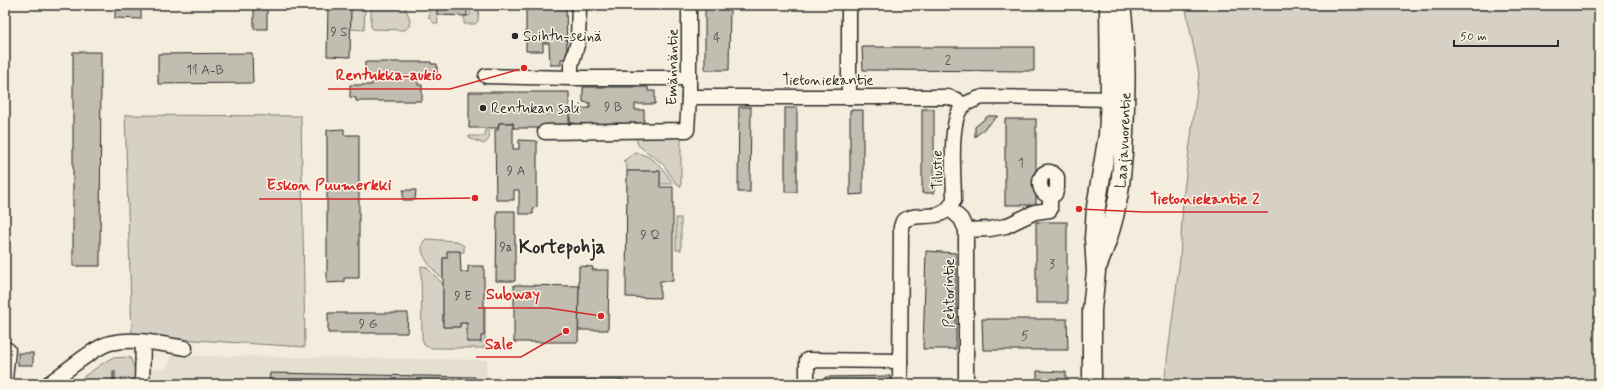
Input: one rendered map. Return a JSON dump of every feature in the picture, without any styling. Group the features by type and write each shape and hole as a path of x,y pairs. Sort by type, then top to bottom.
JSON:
{"main road":[{"name":"Laajavuorentie","path":"1092,384 1092,310 1096,271 1108,239 1117,203 1122,173 1118,99 1108,5"},
{"name":"Laajavuorentie","path":"1118,99 1126,50 1122,5"}],"street":[{"path":"571,78 571,65 578,42 579,5"},
{"name":"Emännäntie","path":"545,132 687,130 689,96 689,5"},
{"path":"849,5 849,97"},
{"path":"486,76 689,78"},
{"name":"Tietoniekantie","path":"689,96 948,97 957,100 963,106"},
{"path":"963,106 971,101 983,97 1118,99"},
{"name":"Tilustie","path":"900,361 901,227 903,221 909,216 930,216 945,213 950,209 954,200 954,131 956,118 963,106"},
{"path":"950,209 961,219 966,230 990,229 1006,226 1035,212 1050,210 1050,196"},
{"name":"Pehtorintie","path":"966,230 966,384"},
{"path":"142,384 143,342"},
{"path":"48,384 95,350 110,343 143,342 185,348"},
{"path":"5,379 8,350"},
{"path":"807,384 808,360 900,361 900,384"}],"shaded area":[{"path":"351,5 365,5 364,30 350,29"},
{"path":"371,5 404,5 410,19 409,26 405,30 373,29 371,27"},
{"path":"429,5 437,6 438,24 434,23 429,18"},
{"path":"470,5 479,5 478,21 475,24 464,24 464,16 470,16"},
{"path":"1185,5 1599,5 1599,384 1164,384 1180,259 1183,198 1199,74"},
{"path":"125,115 301,116 305,347 132,336"},
{"path":"485,130 488,130 489,132 489,138 484,144 469,138 469,136 485,136"},
{"path":"640,135 675,135 681,138 681,187 675,182 663,164 638,145 636,138"},
{"path":"635,153 647,156 657,164 666,173 673,184 660,184 660,171 627,171 626,162 623,161"},
{"path":"676,218 681,218 681,250 676,250"},
{"path":"426,239 456,241 464,246 464,252 443,258 443,279 430,266 423,254 423,243"},
{"path":"421,266 426,267 443,284 443,327 460,327 460,323 467,323 467,342 481,336 485,306 484,348 430,348 424,345 422,338"},
{"path":"172,355 487,360 486,384 135,384 135,370 167,368"},
{"path":"130,357 135,370 135,384 78,384 83,377 111,358"}],"building":[{"path":"115,5 141,5 141,19 115,18"},
{"path":"254,5 267,5 267,29 254,29"},
{"path":"328,5 351,5 350,57 327,56"},
{"path":"437,5 467,5 467,16 437,15"},
{"path":"526,5 566,5 567,59 561,59 561,65 550,65 549,43 543,43 543,51 526,51"},
{"path":"705,5 730,5 729,70 705,70"},
{"path":"862,47 1034,47 1034,71 863,70"},
{"path":"73,52 101,52 100,266 73,266"},
{"path":"252,53 253,83 158,84 158,54"},
{"path":"365,62 431,62 431,64 437,64 437,77 418,77 418,85 422,85 422,101 356,101 356,98 350,97 350,85 372,85 372,78 365,78"},
{"path":"583,87 648,87 648,91 655,91 655,104 635,104 635,110 644,110 644,125 575,126 575,123 570,123 570,109 590,108 590,103 583,102"},
{"path":"469,92 569,92 569,128 513,128 513,123 499,123 498,128 469,128"},
{"path":"739,107 751,107 750,192 738,192"},
{"path":"785,108 797,108 797,192 785,192"},
{"path":"922,109 934,109 934,193 922,193"},
{"path":"850,110 863,110 863,194 850,195"},
{"path":"988,116 998,116 975,137 975,127"},
{"path":"1005,119 1036,119 1036,205 1005,205"},
{"path":"499,123 513,123 513,149 519,149 519,140 537,141 537,207 533,208 533,214 519,214 519,190 514,190 514,200 496,200 495,130 498,130"},
{"path":"344,129 344,135 359,135 359,278 344,278 344,282 327,283 327,130"},
{"path":"627,171 660,171 660,187 673,187 673,281 660,281 660,298 626,297"},
{"path":"403,190 416,190 415,200 403,200"},
{"path":"497,211 515,211 515,281 496,281"},
{"path":"1036,222 1067,222 1067,303 1036,303"},
{"path":"447,251 460,251 461,272 468,272 468,266 484,266 484,336 481,336 481,342 467,342 467,323 460,323 460,327 443,327 443,258 447,258"},
{"path":"926,251 956,253 956,349 923,349"},
{"path":"579,266 593,267 592,270 609,270 608,330 578,330"},
{"path":"514,285 579,286 578,342 514,342"},
{"path":"328,313 408,313 407,333 328,333"},
{"path":"982,319 1067,319 1068,350 983,350"},
{"path":"18,353 33,353 33,365 18,365"},
{"path":"1037,371 1066,372 1066,384 1037,384"},
{"path":"270,373 475,377 474,384 269,384"},
{"path":"890,376 890,384 826,384 825,377"},
{"path":"509,380 622,380 622,384 509,384"}],"waterway":[{"path":"114,372 114,384"}],"place":[{"name":"Soihtu-seinä","path":"515,36"},
{"name":"Rentukka-aukio","path":"524,68"},
{"name":"Rentukan sali","path":"483,108"},
{"name":"Eskon Puumerkki","path":"475,198"},
{"name":"Tietoniekantie 2","path":"1079,209"},
{"name":"Subway","path":"601,316"},
{"name":"Sale","path":"566,331"}],"district":[{"name":"Kortepohja","path":"562,246"}]}
